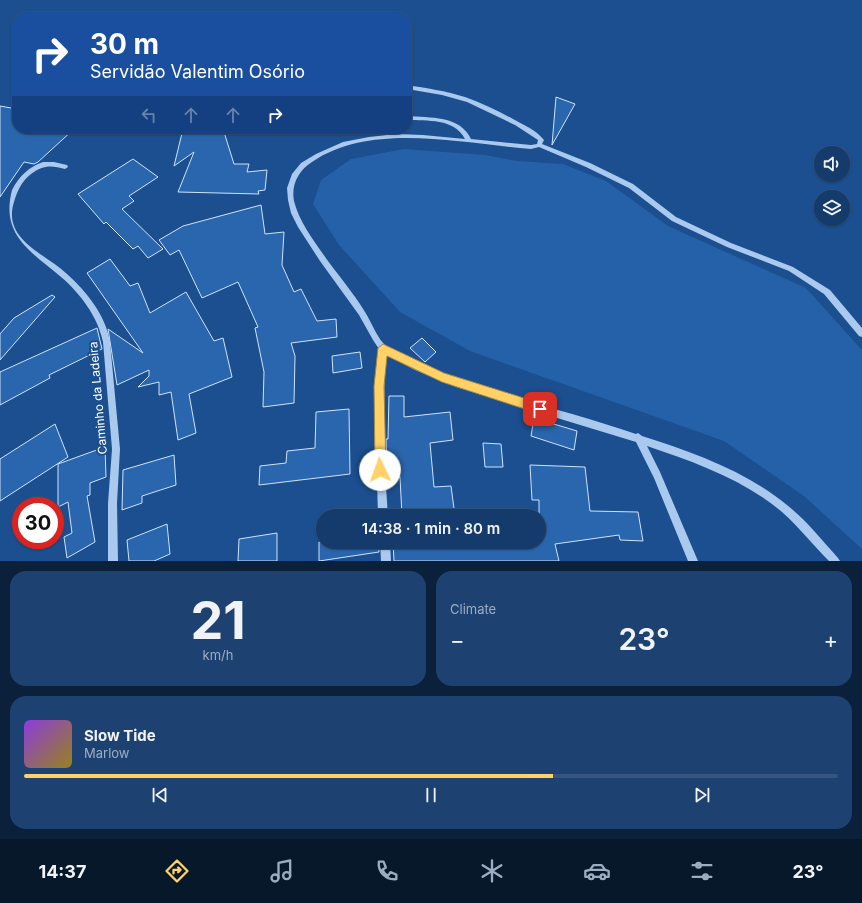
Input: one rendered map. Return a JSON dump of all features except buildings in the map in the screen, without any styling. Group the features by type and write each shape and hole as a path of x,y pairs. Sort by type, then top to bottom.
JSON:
{"street":[{"path":"412,88 464,98 536,134 541,140 539,145"},
{"path":"412,119 452,123 461,127 466,133 468,140"},
{"path":"835,561 785,510 760,491 725,471 638,437 510,400 450,380 414,365 383,348 362,313 300,227 289,200 290,184 301,166 314,157 334,147 350,142 390,137 468,140 525,146 539,145 588,165 631,186 674,219 729,245 791,269 827,292 862,334"},
{"name":"Caminho da Ladeira","path":"65,167 56,163 42,164 26,175 13,193 8,218 11,230 24,245 64,275 84,298 101,323 107,346 116,444 112,520 113,561"},
{"path":"383,348 379,386 379,439 383,509"},
{"path":"638,437 657,475 693,561"},
{"path":"385,549 386,561"}],"shaded area":[{"path":"404,149 485,155 517,161 563,164 606,181 668,226 806,288 862,350 862,549 804,496 724,441 470,351 400,312 339,245 313,204 321,180 351,159"}],"route":[{"path":"380,470 379,386 383,348 414,365 442,377 540,409"}]}
